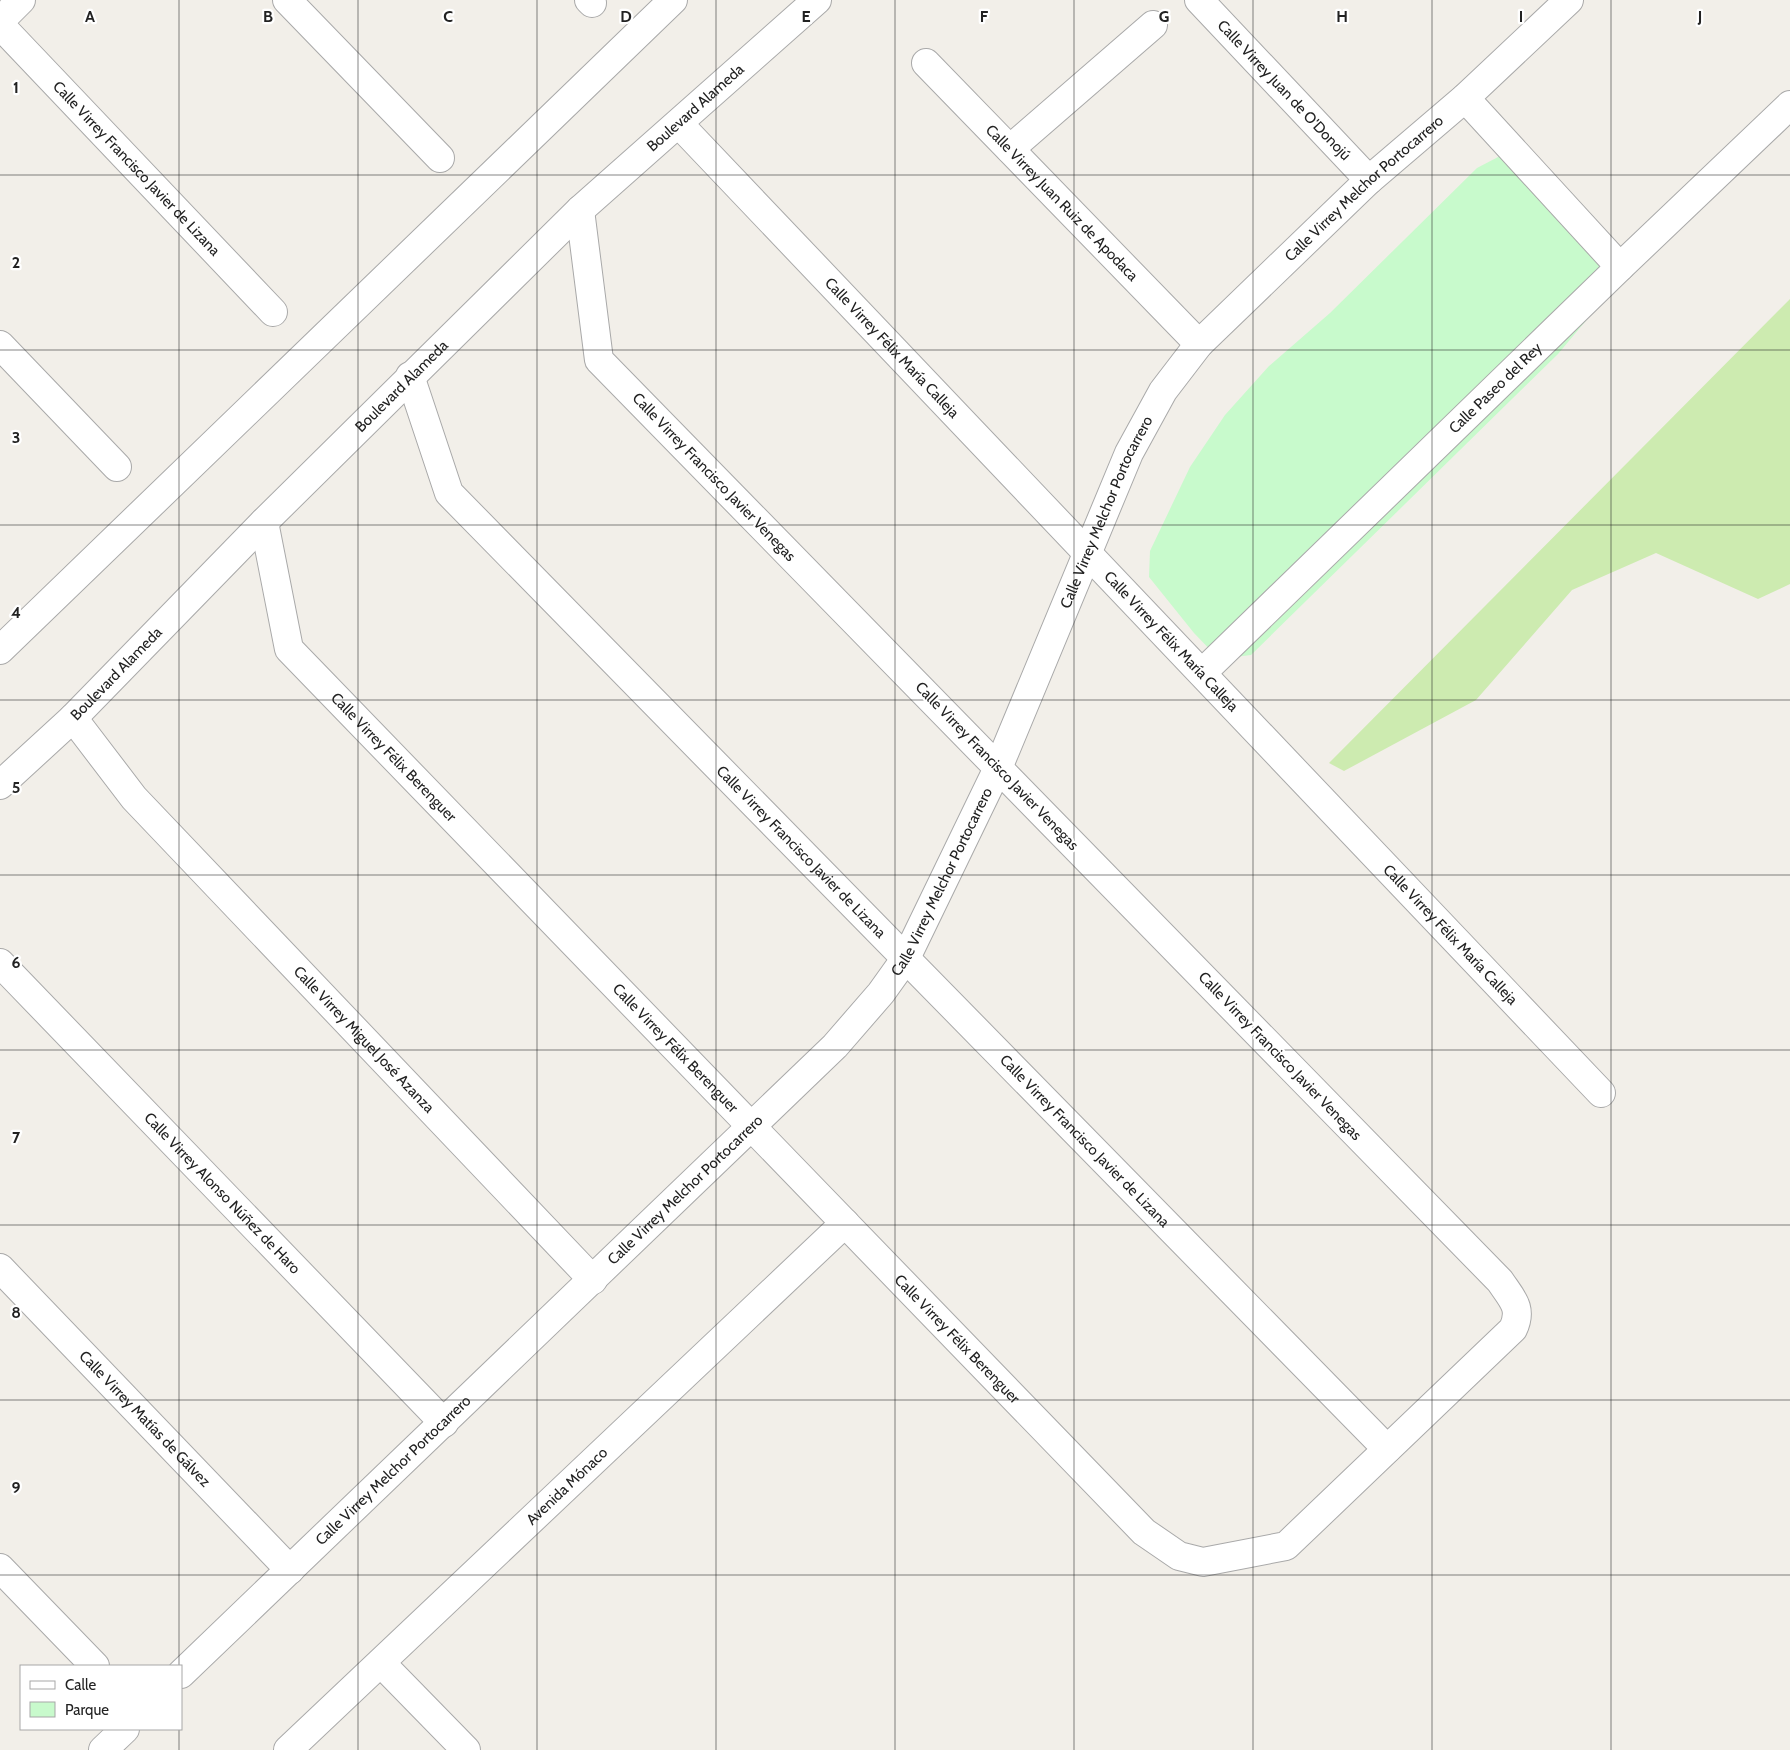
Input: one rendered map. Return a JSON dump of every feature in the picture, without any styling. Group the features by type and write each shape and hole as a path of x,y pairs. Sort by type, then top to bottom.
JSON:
{"street":[{"path":"0,21 21,0"},
{"path":"286,0 440,158"},
{"path":"0,650 673,0"},
{"name":"Boulevard Alameda","path":"0,786 73,718 264,522 580,210 817,0"},
{"name":"Calle Virrey Juan de O'Donojú","path":"1199,0 1369,180"},
{"name":"Calle Virrey Melchor Portocarrero","path":"182,1673 835,1046 881,993 906,958 998,768 1129,453 1163,391 1199,344 1369,180 1465,98 1560,3"},
{"name":"Calle Virrey Francisco Javier de Lizana","path":"0,25 273,312"},
{"path":"1010,149 1153,25"},
{"name":"Calle Virrey Juan Ruiz de Apodaca","path":"926,63 1199,344"},
{"path":"1465,98 1620,267"},
{"name":"Calle Paseo del Rey","path":"1202,673 1620,267 1790,105"},
{"name":"Calle Virrey Félix María Calleja","path":"679,124 1601,1093"},
{"name":"Calle Virrey Francisco Javier Venegas","path":"580,210 599,360 1500,1281 1518,1310 1517,1320 1512,1329 1286,1546 1203,1562 1179,1556"},
{"path":"0,345 117,467"},
{"name":"Calle Virrey Francisco Javier de Lizana","path":"410,376 449,493 1387,1449"},
{"name":"Calle Virrey Félix Berenguer","path":"264,522 289,649 1144,1532 1179,1556"},
{"name":"Calle Virrey Miguel José Azanza","path":"73,718 134,798 593,1280"},
{"name":"Calle Virrey Alonso Núñez de Haro","path":"0,963 444,1423"},
{"name":"Avenida Mónaco","path":"288,1750 845,1222"},
{"name":"Calle Virrey Matías de Gálvez","path":"0,1268 290,1570"},
{"path":"0,1568 95,1665"},
{"path":"381,1663 466,1750"},
{"path":"104,1750 124,1730"}],"green space":[{"path":"1500,156 1610,269 1610,292 1558,354 1251,655 1219,659 1194,633 1149,577 1150,551 1190,467 1225,415 1269,366 1330,313 1477,168"},
{"path":"1790,299 1790,584 1758,599 1656,553 1572,590 1476,700 1344,771 1329,763"}]}
